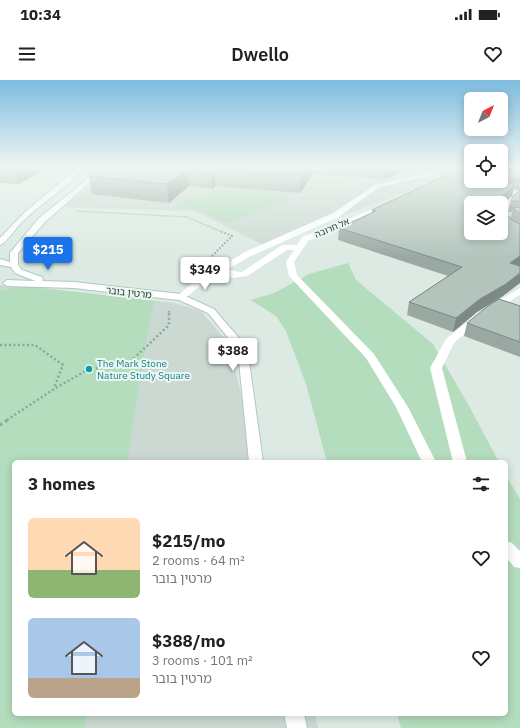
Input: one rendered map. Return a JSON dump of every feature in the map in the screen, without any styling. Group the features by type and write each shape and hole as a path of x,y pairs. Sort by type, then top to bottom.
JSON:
{"street":[{"path":"0,243 31,208 44,197"},
{"path":"4,285 14,279 16,268 14,253 19,246 42,220 69,197"},
{"path":"175,297 203,279 248,254 336,215 363,197"},
{"name":"אל חרובה","path":"299,248 305,239 392,203"},
{"path":"508,226 520,234"},
{"path":"220,270 233,275 244,274 285,247 299,248 290,262 293,276 370,356 402,408 428,460"},
{"name":"מרטין בובר","path":"0,262 16,268 37,279 74,286"},
{"name":"מרטין בובר","path":"4,285 29,283 74,286 175,297 198,304 211,311 239,344 244,361 256,460"},
{"path":"459,460 436,368 450,341 481,315 520,291"},
{"path":"508,549 520,562"},
{"path":"294,716 297,728"}],"path":[{"path":"54,210 187,217 232,236 209,258"},
{"path":"0,425 54,389 89,369 127,365 169,325 175,297"},
{"path":"0,345 35,346 63,365 54,389"}],"shaded area":[{"path":"75,197 393,197 265,246 195,211 63,207"},
{"path":"0,285 23,286 173,303 201,311 229,344 257,460 12,460 12,716 315,716 318,728 0,728"}],"green space":[{"path":"189,197 286,197 283,202 227,223 190,207 178,206"},
{"path":"348,263 356,280 433,344 468,404 498,460 326,460 306,384 286,331 276,316 251,300 274,293 309,274"},
{"path":"22,286 154,301 147,334 127,460 12,460 12,716 87,716 84,728 0,728 0,291"},
{"path":"508,479 520,499 520,728 401,728 398,716 508,716"}],"building":[{"path":"399,197 464,197 464,240 508,240 508,216 520,224 520,256 510,263 520,266 520,273 506,284 480,299 456,318 409,302 462,267 339,228 376,211 372,210"},
{"path":"513,197 520,197 520,201 511,201"},
{"path":"520,207 520,214 513,208"},
{"path":"499,299 520,306 520,342 467,323"}],"place":[{"name":"The Mark Stone Nature Study Square","path":"89,369"}]}
